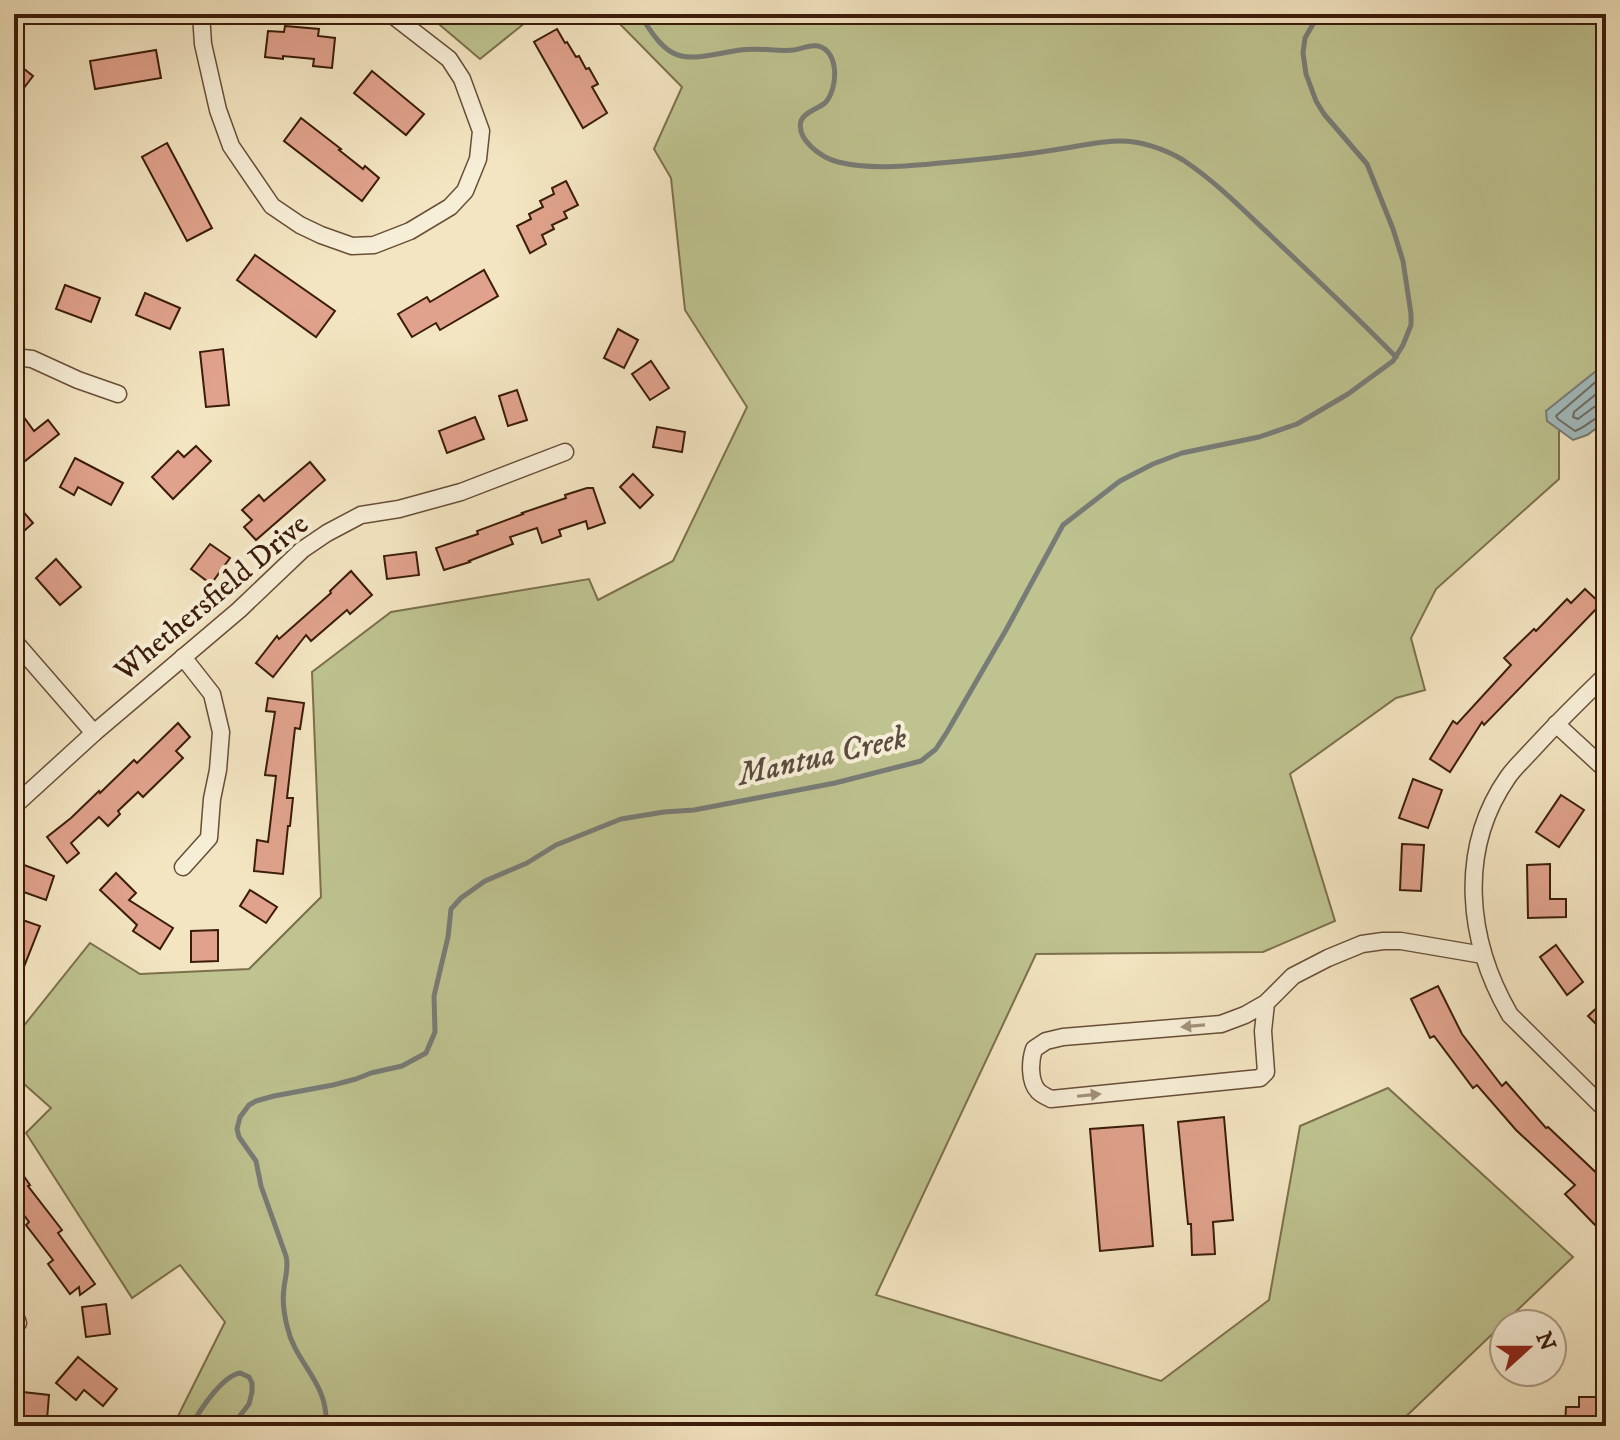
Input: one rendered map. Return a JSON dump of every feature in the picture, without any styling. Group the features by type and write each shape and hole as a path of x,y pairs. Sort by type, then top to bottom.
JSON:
{"street":[{"path":"201,14 203,44 218,110 231,146 272,206 310,230 352,246 374,245 410,231 450,207 465,191 478,159 481,131 462,79 449,59 391,14"},
{"path":"14,357 32,359 118,394"},
{"name":"Whethersfield Drive","path":"14,806 94,733 239,610 302,550 327,533 361,515 399,509 461,492 565,452"},
{"path":"14,641 94,733"},
{"path":"183,657 212,694 221,732 209,838 183,867"},
{"path":"1606,675 1509,776 1492,804 1484,825 1472,890 1483,955 1510,1015 1606,1110"},
{"path":"1556,724 1606,770"},
{"path":"1266,1003 1263,1031 1266,1072 1260,1078 1051,1099 1038,1091 1033,1080 1031,1061 1034,1049 1046,1041 1221,1024 1266,1003 1293,976 1362,944 1401,941 1483,955"}],"green space":[{"path":"427,14 536,14 480,59"},
{"path":"610,14 1606,14 1606,421 1587,435 1559,430 1559,479 1436,589 1411,638 1425,690 1396,698 1290,774 1335,921 1263,952 1036,954 876,1295 1161,1381 1269,1300 1300,1126 1388,1088 1573,1257 1520,1308 1488,1308 1488,1338 1396,1426 173,1426 225,1322 180,1265 132,1298 26,1133 51,1108 14,1075 14,1038 90,943 140,974 249,969 321,897 312,672 391,612 589,579 598,600 673,561 747,407 685,310 671,178 654,149 682,87"}],"water":[{"path":"1606,363 1606,421 1587,435 1573,440 1547,421 1546,411"}],"building":[{"path":"285,26 319,29 318,36 335,38 332,68 313,66 314,59 265,57 268,31 284,32"},
{"path":"557,29 576,57 579,56 586,69 589,68 598,84 592,87 607,113 583,128 534,42"},
{"path":"156,50 161,78 95,89 90,61"},
{"path":"14,61 33,76 14,101"},
{"path":"372,71 424,114 406,135 354,93"},
{"path":"301,118 363,169 365,166 379,178 362,201 284,141"},
{"path":"167,143 212,228 187,241 142,157"},
{"path":"566,181 578,205 564,212 567,218 552,225 554,229 542,235 546,244 530,253 517,226 531,219 529,214 543,207 540,201 554,194 552,188"},
{"path":"255,255 335,311 316,337 237,280"},
{"path":"484,270 498,296 440,330 436,323 412,337 398,314 427,297 430,302"},
{"path":"65,285 100,298 91,322 56,309"},
{"path":"145,293 180,308 170,329 136,315"},
{"path":"618,329 638,340 624,368 604,358"},
{"path":"223,349 229,405 206,407 200,352"},
{"path":"651,361 669,388 650,400 632,374"},
{"path":"517,390 527,420 508,426 499,396"},
{"path":"23,416 34,431 48,420 59,434 25,461 14,447 14,422"},
{"path":"475,417 484,439 447,453 439,431"},
{"path":"657,427 685,432 682,452 653,447"},
{"path":"196,446 211,461 173,499 152,477 178,451 184,457"},
{"path":"75,458 123,483 111,505 78,487 74,495 60,487"},
{"path":"310,462 325,480 256,540 244,527 252,520 242,510 259,495 264,501"},
{"path":"633,474 653,495 640,508 620,487"},
{"path":"593,488 605,523 588,529 586,521 559,530 561,536 542,543 537,528 510,537 513,544 444,570 436,548 478,534 477,531"},
{"path":"14,501 33,523 14,540"},
{"path":"210,544 230,558 211,584 191,569"},
{"path":"416,552 419,575 387,579 384,556"},
{"path":"56,559 81,587 60,605 36,578"},
{"path":"351,571 372,595 350,614 347,610 311,641 306,635 273,677 256,663 277,636 279,639"},
{"path":"1585,589 1601,604 1484,725 1482,722 1450,772 1430,759 1453,721 1457,724 1511,665 1504,658 1567,599 1571,603"},
{"path":"268,698 304,703 300,729 295,728 287,798 293,798 283,874 254,871 257,840 268,842 276,776 265,775 275,712 266,711"},
{"path":"178,723 190,737 176,751 183,758 143,797 138,792 118,811 120,814 108,826 99,817 71,843 79,853 67,863 47,837 134,760 137,763"},
{"path":"1413,779 1442,790 1428,828 1399,818"},
{"path":"1561,795 1584,810 1559,847 1536,832"},
{"path":"1402,844 1424,845 1421,891 1400,890"},
{"path":"1550,864 1550,899 1566,899 1566,917 1528,918 1527,865"},
{"path":"24,865 54,876 46,900 15,889"},
{"path":"116,873 136,893 129,900 173,928 160,949 133,931 137,925 100,890"},
{"path":"250,890 277,907 266,923 240,906"},
{"path":"14,917 40,926 16,987 14,987"},
{"path":"218,930 218,961 191,962 191,931"},
{"path":"1556,945 1583,982 1567,995 1540,957"},
{"path":"1438,986 1462,1034 1502,1086 1506,1082 1546,1128 1606,1182 1606,1218 1597,1227 1565,1194 1575,1185 1516,1130 1477,1085 1473,1088 1434,1036 1430,1038 1411,999"},
{"path":"1606,999 1606,1034 1588,1016"},
{"path":"1224,1117 1233,1220 1213,1222 1215,1254 1192,1255 1178,1122"},
{"path":"1143,1125 1153,1246 1100,1251 1090,1129"},
{"path":"14,1162 28,1186 62,1230 58,1233 95,1284 80,1295 79,1287 70,1294 48,1264 53,1260 26,1225 29,1222 14,1202"},
{"path":"106,1304 110,1334 86,1337 82,1307"},
{"path":"78,1357 117,1389 103,1406 84,1390 76,1400 56,1383"},
{"path":"14,1391 49,1395 47,1420 39,1419 38,1426 24,1426 25,1420 14,1418"},
{"path":"1579,1397 1606,1397 1606,1426 1565,1426 1566,1407 1579,1407"}],"waterway":[{"path":"640,14 661,44 681,56 706,56 747,49 794,50 812,46 825,49 835,72 832,89 825,103 803,118 800,128 812,147 838,162 876,167 914,165 1120,141 1169,152 1195,168 1228,196 1396,357"},
{"name":"Mantua Creek","path":"326,1426 322,1397 291,1339 286,1321 283,1298 286,1256 261,1186 256,1161 237,1129 240,1117 249,1105 274,1096 333,1085 402,1066 426,1053 435,1032 434,996 448,937 451,909 485,881 527,863 556,845 621,819 694,810 835,783 921,761 936,749 947,732 1063,525 1120,481 1153,464 1182,453 1259,437 1297,424 1348,394 1393,361 1411,325 1403,261 1367,164 1324,114 1306,74 1303,53 1305,38 1323,14"},
{"name":"Mantua Creek","path":"191,1426 219,1387 240,1373 249,1377 252,1392 249,1404 232,1426"}]}
